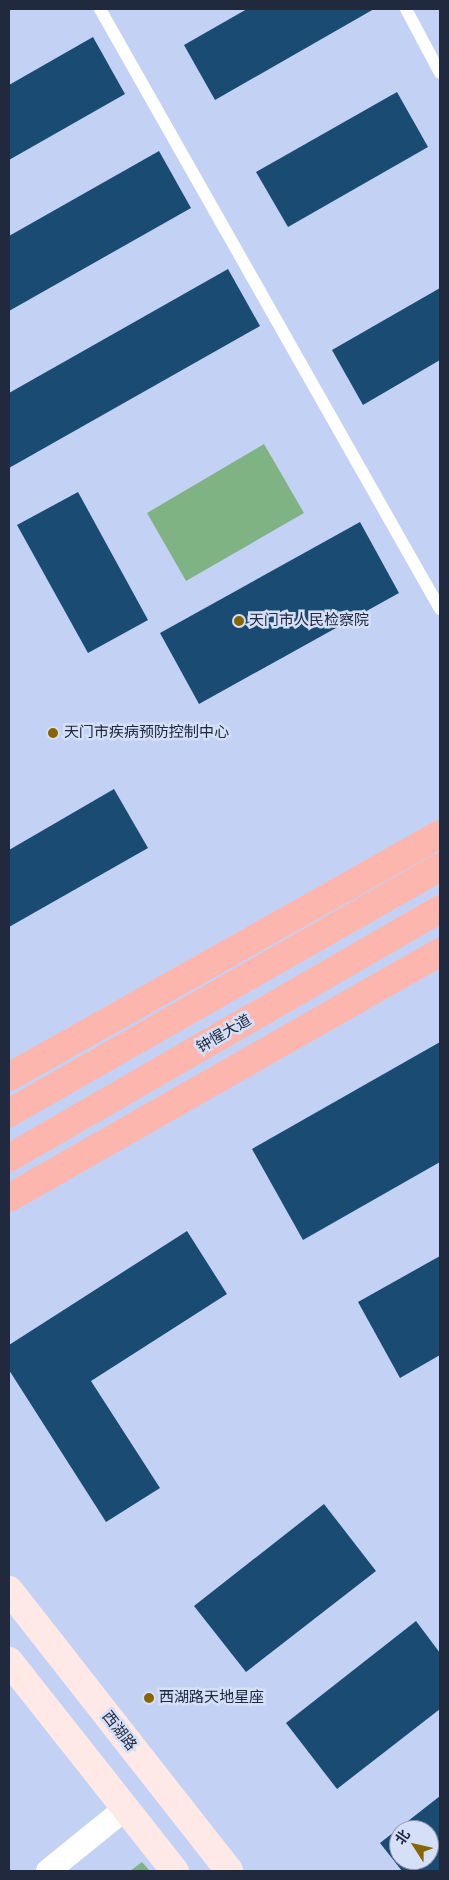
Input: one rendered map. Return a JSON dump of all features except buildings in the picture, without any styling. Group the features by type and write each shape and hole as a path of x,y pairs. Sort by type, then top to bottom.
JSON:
{"highway":[{"path":"9,1077 440,834"},
{"path":"9,1113 440,867"},
{"name":"钟惺大道","path":"9,1158 440,910"},
{"path":"9,1198 440,952"}],"main road":[{"name":"西湖路","path":"9,1590 229,1871"},
{"path":"9,1661 175,1871"}],"street":[{"path":"48,1871 126,1808"}],"lane":[{"path":"100,9 440,609"},
{"path":"406,9 440,73"}],"green space":[{"path":"264,444 304,513 186,581 147,513"},
{"path":"142,1862 150,1871 130,1871"}],"place":[{"name":"天门市人民检察院","path":"239,621"},
{"name":"天门市疾病预防控制中心","path":"53,733"},
{"name":"西湖路天地星座","path":"149,1698"}]}
